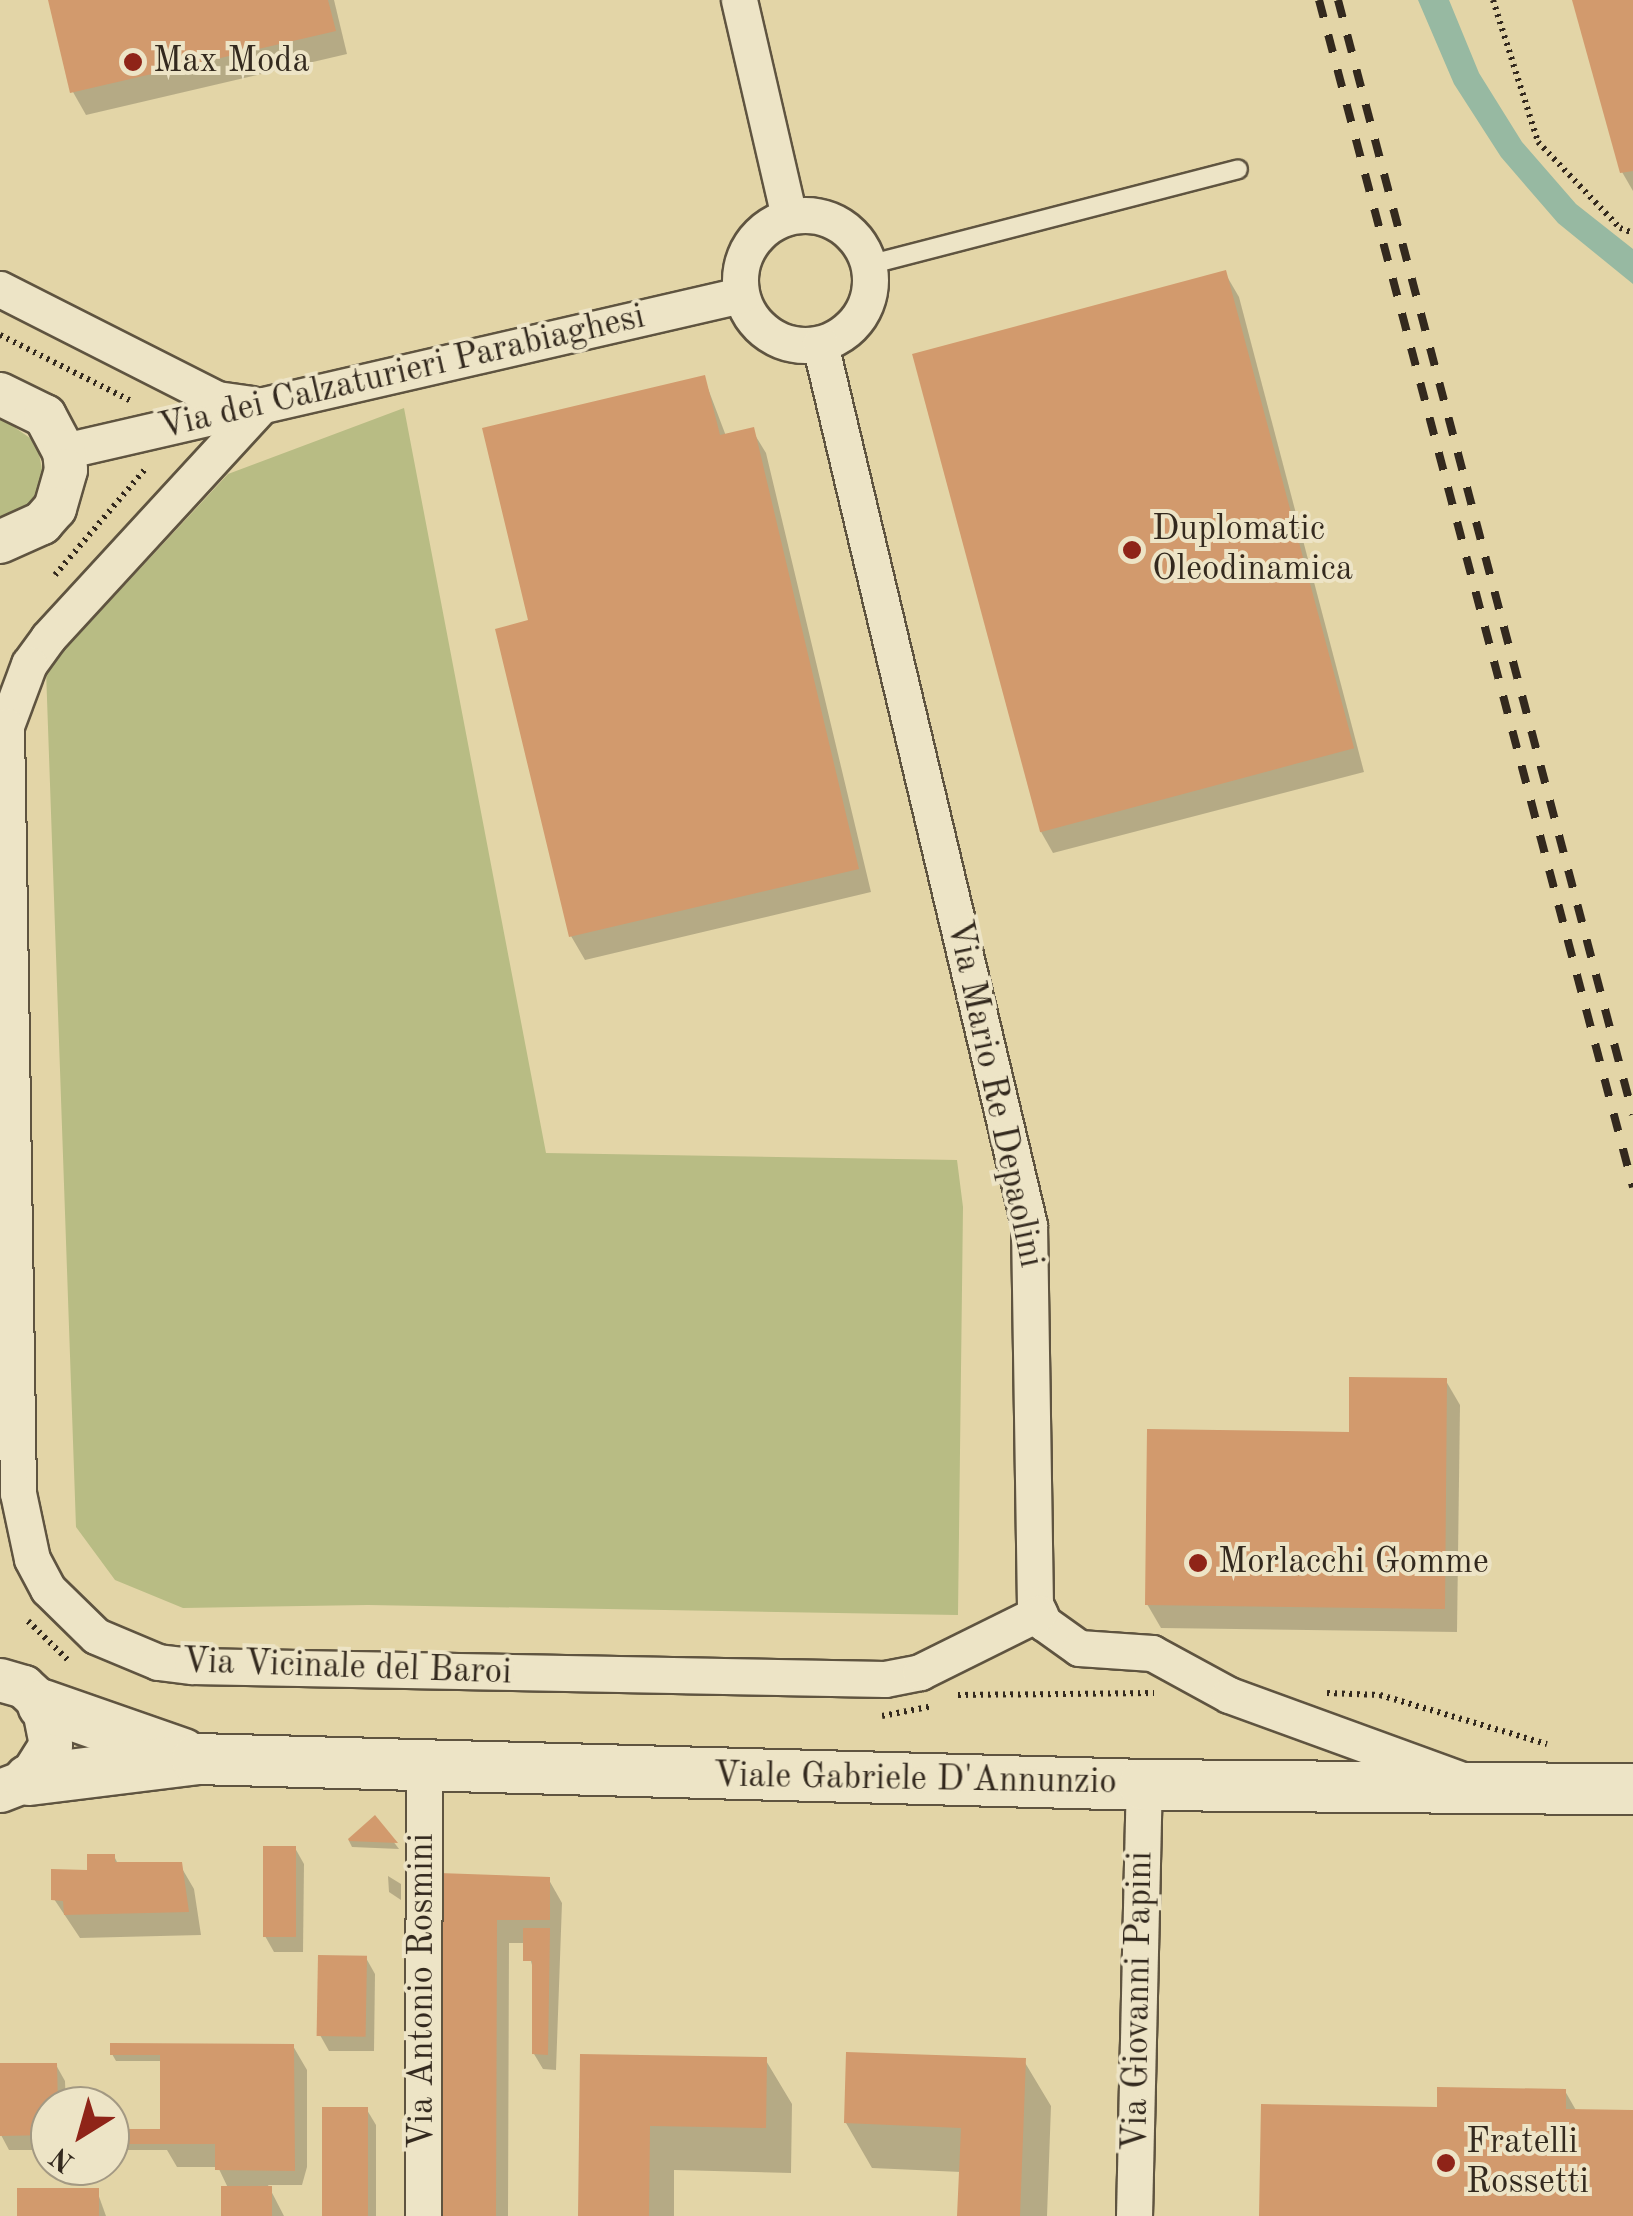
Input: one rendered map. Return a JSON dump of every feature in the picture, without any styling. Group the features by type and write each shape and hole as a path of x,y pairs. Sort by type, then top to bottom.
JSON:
{"main road":[{"name":"Viale Gabriele D'Annunzio","path":"22,1690 197,1759"},
{"name":"Viale Gabriele D'Annunzio","path":"15,1786 197,1759 1144,1785 1633,1789"}],"street":[{"path":"738,0 789,216"},
{"path":"789,216 838,224 858,241 868,265 861,314 843,334 820,344 794,345 770,336 752,319 741,295 740,270 748,246 766,227 789,216"},
{"path":"0,289 217,399 262,405"},
{"name":"Via dei Calzaturieri Parabiaghesi","path":"64,451 741,295"},
{"name":"Via Mario Re Depaolini","path":"820,344 1029,1225 1035,1308 1032,1582 1040,1612"},
{"path":"0,394 45,416 64,451 55,508 26,534 0,542"},
{"name":"Via Vicinale del Baroi","path":"262,405 48,638 29,664 6,726 18,1493 32,1559 48,1589 70,1614 111,1644 158,1662 192,1666 885,1680 920,1672 1040,1612"},
{"path":"1040,1612 1060,1638 1078,1648 1152,1653 1229,1694 1483,1788"},
{"path":"0,1648 51,1745 15,1786"},
{"name":"Via Antonio Rosmini","path":"423,2216 424,1767"},
{"name":"Via Giovanni Papini","path":"1134,2216 1144,1785"}],"lane":[{"path":"868,265 1238,169"}],"path":[{"path":"1493,0 1538,142 1608,216 1633,233"},
{"path":"1306,1692 1380,1694 1514,1738 1567,1745"}],"shaded area":[{"path":"1418,0 1449,0 1479,73 1522,142 1576,204 1633,249 1633,284 1558,223 1501,157 1454,84"},
{"path":"404,408 546,1153 957,1160 963,1207 958,1615 368,1605 183,1608 115,1580 76,1527 46,670 228,474"},
{"path":"0,417 37,443 44,480 25,513 0,524"}],"building":[{"name":"Max Moda","path":"48,0 328,0 336,31 70,93"},
{"path":"1572,0 1633,0 1633,171 1620,173"},
{"name":"Duplomatic Oleodinamica","path":"1226,270 1354,748 1040,832 912,354"},
{"path":"705,375 720,435 754,427 859,869 569,937 495,629 528,620 482,428"},
{"path":"1349,1377 1447,1378 1445,1609 1145,1605 1147,1429 1349,1432"},
{"path":"375,1815 398,1843 349,1841 348,1839"},
{"path":"263,1846 296,1846 296,1937 263,1937"},
{"path":"87,1854 115,1854 115,1862 182,1862 189,1912 64,1915 63,1901 51,1900 51,1869 87,1870"},
{"path":"439,1873 550,1877 550,1920 497,1920 496,2216 438,2216"},
{"path":"523,1928 550,1928 548,2055 532,2054 532,1961 523,1961"},
{"path":"318,1955 367,1956 366,2037 317,2036"},
{"path":"110,2043 294,2044 295,2171 215,2170 215,2144 130,2144 130,2129 160,2129 160,2055 110,2055"},
{"path":"846,2052 1026,2058 1020,2216 957,2216 961,2128 844,2123"},
{"path":"580,2054 767,2057 766,2128 650,2126 649,2216 578,2216"},
{"path":"0,2063 57,2063 58,2086 30,2086 30,2135 0,2136"},
{"name":"Fratelli Rossetti","path":"1437,2087 1566,2089 1566,2109 1633,2110 1633,2216 1259,2216 1261,2104 1437,2107"},
{"path":"322,2107 368,2107 368,2216 322,2216"},
{"path":"221,2186 272,2186 272,2216 221,2216"},
{"path":"17,2188 99,2188 99,2216 17,2216"}],"railway":[{"path":"1319,0 1633,1187"},
{"path":"1338,0 1633,1115"}],"place":[{"name":"Max Moda","path":"133,62"},
{"name":"Duplomatic Oleodinamica","path":"1132,550"},
{"name":"Morlacchi Gomme","path":"1198,1563"},
{"name":"Fratelli Rossetti","path":"1446,2163"}]}
